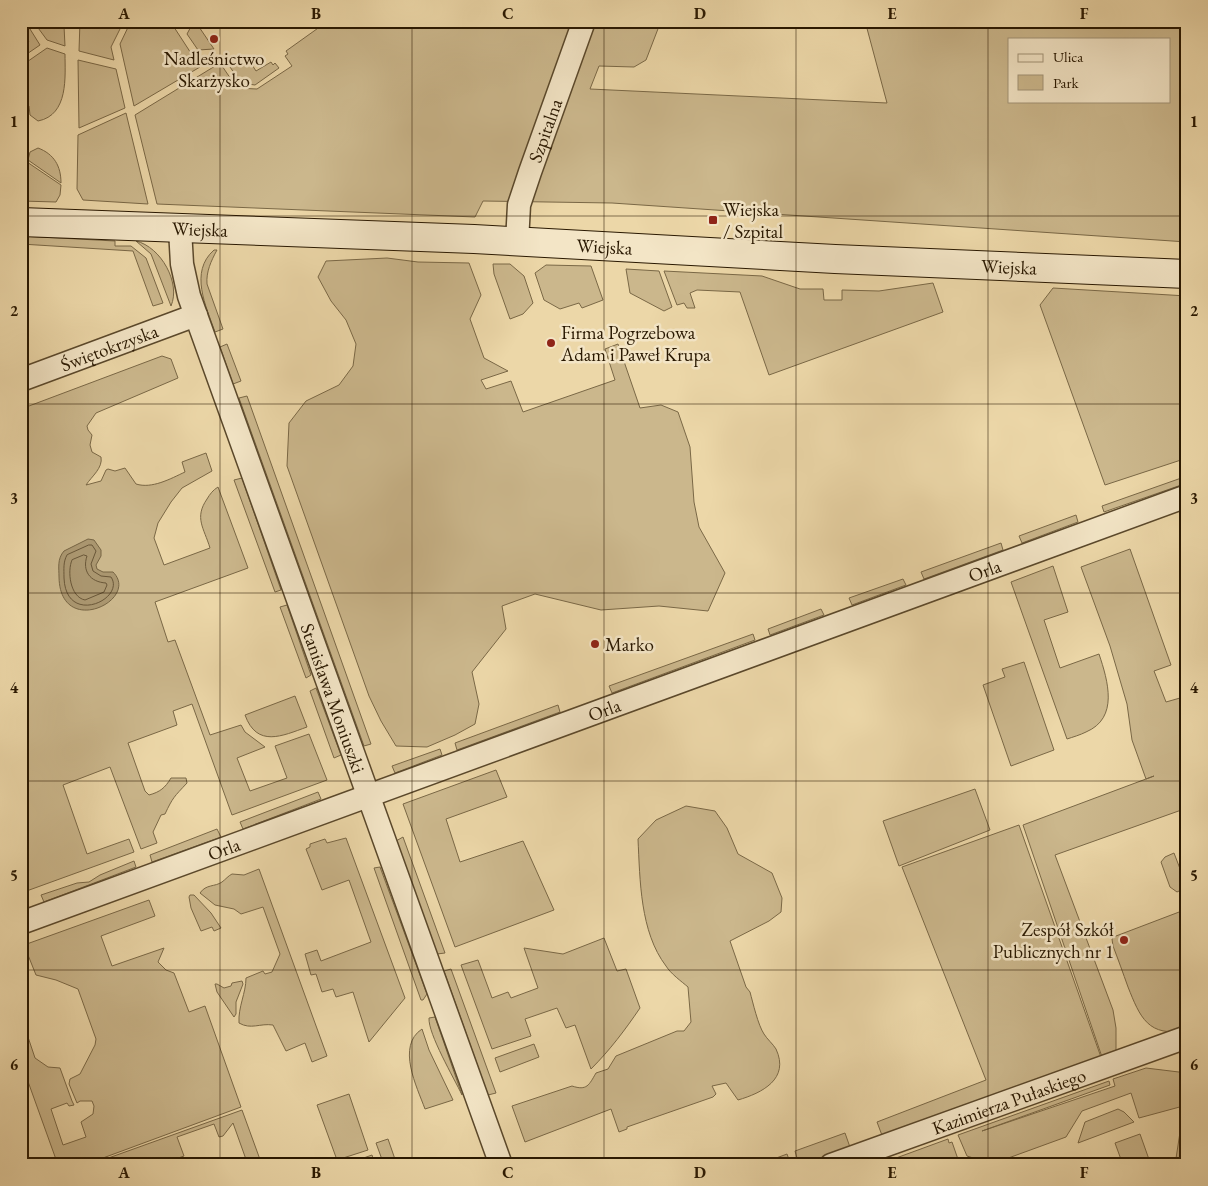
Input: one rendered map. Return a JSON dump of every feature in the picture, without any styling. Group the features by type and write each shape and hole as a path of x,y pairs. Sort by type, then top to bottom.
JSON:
{"street":[{"name":"Szpitalna","path":"517,242 519,205 584,21"},
{"name":"Wiejska","path":"21,222 474,239 835,259 1187,274"},
{"name":"Stanisława Moniuszki","path":"180,229 184,279 196,315 501,1165"},
{"name":"Świętokrzyska","path":"21,380 196,315"},
{"name":"Orla","path":"21,923 1187,496"},
{"name":"Kazimierza Pułaskiego","path":"831,1165 1187,1037"}],"green space":[{"path":"21,21 25,21 40,45 21,58 21,47 29,42 21,31"},
{"path":"33,21 62,21 65,46 47,40"},
{"path":"80,21 124,21 111,47 114,60 79,51"},
{"path":"131,21 170,21 200,67 134,106 120,44"},
{"path":"194,21 214,49 198,50 187,34"},
{"path":"328,21 661,21 646,60 634,67 599,66 590,89 887,103 865,21 1187,21 1187,242 612,203 483,201 475,217 157,204 135,115 220,63 237,88 257,89 292,66 285,56 288,54 286,51"},
{"path":"47,48 65,54 65,83 60,103 55,111 48,117 38,121 30,115 29,106 21,106 21,66"},
{"path":"247,57 256,71 271,62 273,65 275,63 279,68 255,85 241,83 230,67"},
{"path":"78,60 116,69 125,108 79,128"},
{"path":"126,113 148,204 83,200 77,189 78,135"},
{"path":"38,148 56,161 60,171 61,183 28,160 30,152"},
{"path":"21,161 27,162 61,185 60,195 56,202 21,201"},
{"path":"21,236 115,241 115,246 131,246 146,258 163,303 153,306 133,251 21,244"},
{"path":"136,241 153,250 167,267 173,287 171,306 151,254"},
{"path":"214,250 217,250 209,267 207,284 223,329 215,332 204,300 201,279 202,268 206,259"},
{"path":"387,258 418,262 469,263 481,295 470,319 484,358 508,371 481,380 486,389 511,381 523,412 615,380 605,349 618,344 640,408 661,405 678,412 690,447 694,502 699,527 725,573 708,611 659,606 601,610 535,594 502,606 506,629 472,672 479,704 475,724 427,747 396,746 381,721 369,696 287,466 289,423 306,401 339,385 353,366 356,344 346,320 331,301 318,277 326,261"},
{"path":"493,264 510,264 524,276 533,303 523,314 510,319 494,274"},
{"path":"546,265 591,266 603,300 582,308 579,303 560,309 544,300 535,273"},
{"path":"626,269 659,271 672,307 664,311 630,293"},
{"path":"664,271 762,276 800,289 823,289 824,300 842,300 842,290 879,291 933,283 943,312 769,375 740,292 697,290 690,293 695,308 687,308 684,303 677,305"},
{"path":"1053,288 1187,296 1187,458 1105,485 1040,305"},
{"path":"227,344 241,381 233,384 220,347"},
{"path":"162,356 171,359 178,378 96,413 87,426 92,435 90,445 92,452 101,457 101,461 99,468 86,485 101,481 108,469 115,471 125,468 136,484 155,484 185,472 182,462 206,453 212,471 182,488 158,523 154,538 164,565 210,548 201,523 201,512 209,495 218,487 248,568 155,602 168,642 175,640 210,735 241,725 245,732 265,747 237,758 250,791 287,778 275,746 309,734 327,780 232,815 192,704 173,711 177,725 128,743 145,791 149,795 162,789 171,778 186,778 187,783 174,797 165,814 161,815 153,832 157,843 141,849 110,767 63,785 87,854 129,839 134,852 21,893 21,409"},
{"path":"247,396 371,744 364,746 239,398"},
{"path":"1187,476 1187,483 1104,512 1102,506"},
{"path":"242,478 281,590 275,592 234,480"},
{"path":"1076,515 1078,522 1022,543 1019,536"},
{"path":"1001,543 1003,550 924,579 921,572"},
{"path":"1130,549 1171,665 1154,671 1166,702 1187,696 1187,808 1055,855 1113,1010 1116,1028 1116,1052 1102,1057 1023,825 1146,779 1132,740 1127,704 1110,646 1081,567"},
{"path":"1053,566 1068,612 1044,620 1060,668 1099,654 1108,687 1107,708 1103,718 1096,726 1086,732 1067,739 1011,582"},
{"path":"903,579 906,585 852,605 849,598"},
{"path":"287,605 311,675 306,678 280,607"},
{"path":"821,609 824,615 770,635 768,629"},
{"path":"753,634 755,640 612,693 609,686"},
{"path":"1024,662 1054,750 1011,766 983,685 1005,677 1002,669"},
{"path":"316,688 341,755 334,758 310,691"},
{"path":"295,696 307,727 288,734 271,737 263,736 256,732 250,725 245,715"},
{"path":"558,705 560,712 457,750 455,743"},
{"path":"440,749 442,755 395,773 392,766"},
{"path":"496,770 507,797 446,819 460,862 523,841 554,910 455,947 403,804"},
{"path":"975,789 990,830 899,866 883,821"},
{"path":"318,792 321,799 243,829 240,822"},
{"path":"686,806 715,811 727,828 738,854 772,873 782,898 781,912 769,921 730,941 746,987 750,992 762,1030 776,1049 779,1069 776,1076 764,1089 738,1100 726,1083 712,1086 716,1094 713,1097 627,1127 627,1129 619,1132 611,1109 525,1142 512,1106 572,1086 581,1088 587,1086 596,1073 608,1069 616,1056 677,1031 684,1031 691,1022 688,987 673,975 666,966 657,952 646,922 641,888 638,839 656,820"},
{"path":"1019,825 1102,1060 883,1138 877,1122 986,1080 902,867"},
{"path":"217,829 221,837 152,862 150,855"},
{"path":"403,837 445,953 437,954 396,841"},
{"path":"346,838 405,998 369,1042 353,992 336,997 333,989 322,992 316,974 311,975 305,954 317,950 321,961 371,942 349,880 322,890 306,849 310,847 310,844 325,839 327,843"},
{"path":"1174,853 1187,887 1177,892 1170,887 1161,862 1165,857"},
{"path":"134,861 136,867 44,902 41,895 77,883 89,882 100,875"},
{"path":"380,867 427,994 423,1000 421,1000 374,868"},
{"path":"259,869 327,1056 312,1062 305,1043 286,1051 273,1025 248,1026 239,1023 246,978 263,971 265,974 272,972 280,954 263,907 241,914 234,909 215,905 200,893 205,888 219,884 232,874 244,875"},
{"path":"190,895 194,895 211,913 221,928 214,931 212,927 201,931 191,908"},
{"path":"149,900 155,916 101,936 112,966 164,948 158,962 166,970 174,973 189,1012 205,1006 241,1107 84,1165 58,1165 21,1062 21,1016 35,1058 48,1067 60,1068 74,1105 69,1106 67,1103 51,1109 63,1145 86,1137 81,1122 93,1114 94,1106 92,1101 80,1101 77,1103 69,1084 70,1079 80,1074 95,1045 96,1039 78,989 56,980 36,975 24,945"},
{"path":"1187,909 1187,1030 1163,1031 1147,1023 1137,1008 1112,939"},
{"path":"604,938 617,971 626,969 640,1008 605,1055 591,1069 575,1025 566,1028 557,1008 525,1019 531,1036 492,1049 461,965 478,960 492,998 508,992 511,998 538,988 524,948 563,954"},
{"path":"451,969 496,1093 488,1095 444,971"},
{"path":"242,981 243,984 236,1002 236,1014 234,1017 217,992 215,984 224,988 231,986 232,983"},
{"path":"435,1017 462,1095 433,1034 429,1018"},
{"path":"422,1029 429,1050 453,1100 425,1109 414,1079 409,1056 414,1036"},
{"path":"534,1044 539,1057 500,1072 495,1058"},
{"path":"1146,1068 1187,1073 1187,1105 1139,1118 1131,1093 1082,1111 1066,1137 992,1164 967,1156 958,1135 1109,1081 1110,1085 982,1131 1115,1086 1113,1079"},
{"path":"349,1094 368,1150 337,1160 317,1105"},
{"path":"1118,1109 1134,1122 1078,1143 1085,1122"},
{"path":"242,1110 262,1165 248,1165 233,1123 223,1136 219,1137 214,1124 177,1137 184,1156 159,1165 89,1165"},
{"path":"1187,1117 1187,1165 1175,1165 1182,1119"},
{"path":"845,1133 851,1150 811,1165 799,1165 795,1151"},
{"path":"1140,1134 1151,1165 1123,1165 1115,1143"},
{"path":"388,1139 397,1165 384,1165 376,1143"},
{"path":"948,1139 949,1143 952,1142 960,1165 877,1165"},
{"path":"787,1154 791,1165 763,1165 763,1163"},
{"path":"372,1155 375,1165 344,1165"}],"water":[{"path":"88,539 94,540 101,550 101,556 96,565 97,569 103,572 113,572 119,583 117,593 108,602 97,608 84,610 72,606 63,596 59,577 59,564 60,557 64,551"}],"place":[{"name":"Nadleśnictwo Skarżysko","path":"214,39"},
{"name":"Wiejska / Szpital","path":"713,220"},
{"name":"Firma Pogrzebowa Adam i Paweł Krupa","path":"551,343"},
{"name":"Marko","path":"595,644"},
{"name":"Zespół Szkół Publicznych nr 1","path":"1124,940"}]}
